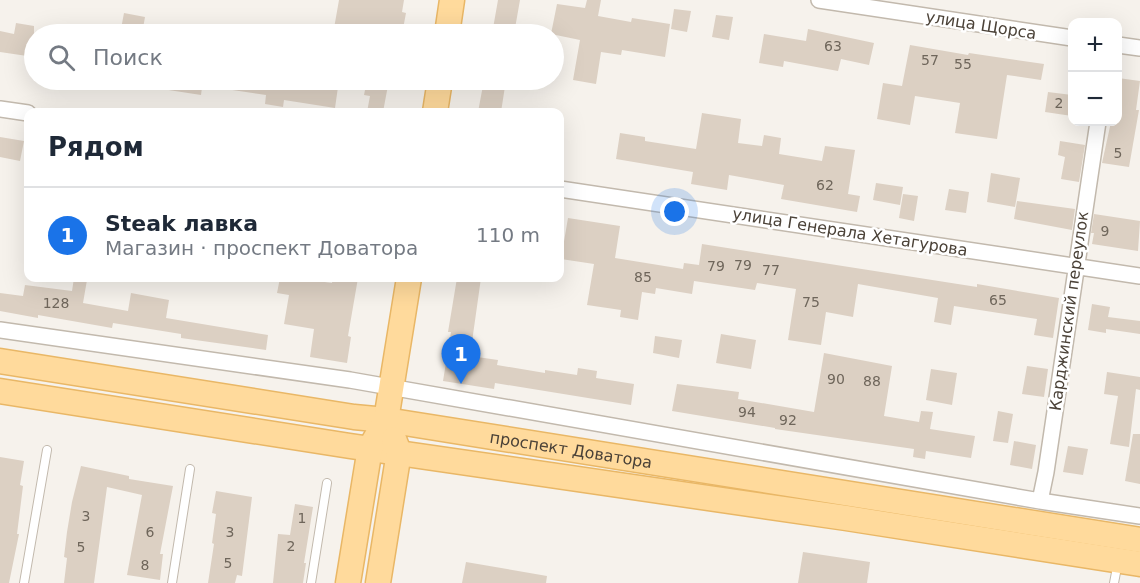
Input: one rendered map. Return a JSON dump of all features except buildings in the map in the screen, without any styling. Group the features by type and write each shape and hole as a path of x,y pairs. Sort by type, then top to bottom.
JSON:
{"main road":[{"path":"448,24 452,0"},
{"path":"436,108 438,90"},
{"path":"348,583 370,448 386,420 408,282"},
{"name":"проспект Доватора","path":"0,361 1140,540"},
{"name":"проспект Доватора","path":"0,391 399,452 1124,569"},
{"path":"378,583 399,452 386,420"}],"street":[{"name":"улица Щорса","path":"819,0 1068,37"},
{"path":"1122,46 1140,48"},
{"path":"0,109 24,112"},
{"name":"Карджинский переулок","path":"1040,501 1097,126"},
{"name":"улица Генерала Хетагурова","path":"564,190 1140,276"},
{"name":"проспект Доватора","path":"0,330 391,387 1040,501 1140,516"}],"lane":[{"path":"24,583 47,450"},
{"path":"172,583 190,469"},
{"path":"311,583 327,483"}],"place":[{"name":"Steak лавка","path":"461,384"}]}
